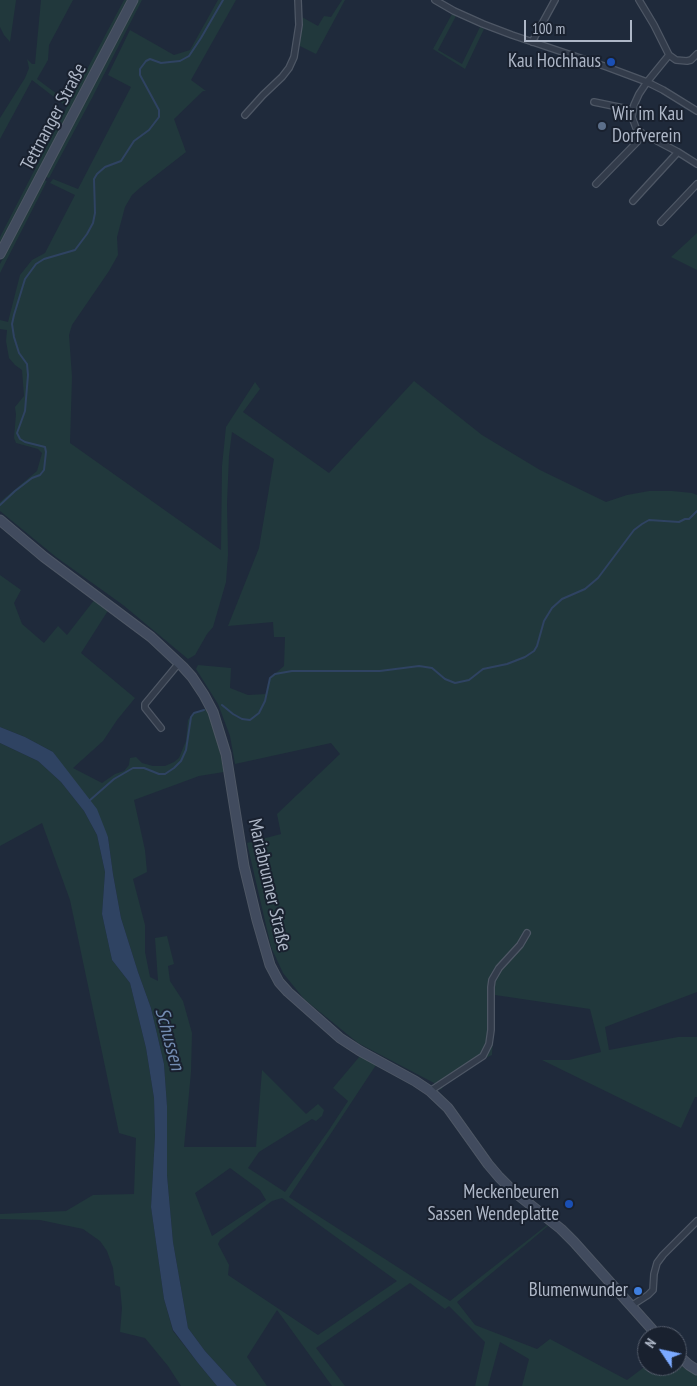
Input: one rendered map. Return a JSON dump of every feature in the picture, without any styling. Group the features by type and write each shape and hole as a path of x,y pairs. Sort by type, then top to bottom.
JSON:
{"street":[{"name":"Tettnanger Straße","path":"2,252 133,0"},
{"path":"245,115 289,68 294,57 299,25 298,0"},
{"path":"435,0 482,24 608,66 647,82 664,90 697,111"},
{"path":"532,42 556,0"},
{"path":"639,0 669,55 676,60 687,62 697,54"},
{"path":"669,55 647,82 637,99 632,117 638,130 642,133 697,164"},
{"path":"594,102 633,110"},
{"path":"596,184 637,142 642,133"},
{"path":"633,201 678,152"},
{"path":"661,222 697,184"},
{"name":"Mariabrunner Straße","path":"0,520 44,557 151,637 192,677 204,695 213,712 226,754 244,866 270,965 279,982 340,1038 430,1090 448,1108 488,1164 500,1177 513,1191 574,1242 649,1326"},
{"path":"161,728 145,708 145,704 179,663"},
{"path":"430,1090 484,1056 489,1044 491,1030 492,980 499,968 520,945 527,933"},
{"path":"631,1306 653,1290 657,1264 663,1255 697,1221"}],"green space":[{"path":"0,0 16,0 10,42 0,27"},
{"path":"41,0 73,0 49,45 48,60 37,79 69,103 124,0 127,0 0,245 0,237 67,107 32,80 0,139 0,118 25,78 29,68 27,59 32,64 35,64"},
{"path":"138,0 142,0 92,98 49,178 46,177"},
{"path":"218,0 236,0 191,80 206,91 203,91 174,119 186,152 132,195 125,207 117,237 118,255 72,325 69,335 72,377 70,443 221,550 222,466 226,427 255,382 260,389 243,412 329,473 414,381 482,435 540,470 606,502 627,495 649,491 672,491 697,495 697,992 605,1027 609,1050 678,1037 697,1037 697,1097 695,1097 681,1128 542,1060 569,1060 601,1052 590,1009 495,995 492,1055 444,1085 441,1090 434,1083 358,1043 304,999 283,973 271,947 247,843 281,834 277,814 340,754 331,743 235,764 230,736 218,704 196,669 198,665 231,668 230,688 248,695 266,694 270,678 284,666 285,637 274,637 273,622 228,626 259,548 274,459 232,432 227,504 228,555 226,582 213,627 195,655 188,659 123,605 56,557 0,511 0,502 37,471 42,453 38,449 16,443 14,438 15,407 24,396 22,370 9,358 6,341 7,330 0,329 0,320 8,322 20,275 32,260 45,253 75,195 50,183 53,179 78,189 131,87 108,75 130,30 174,55 190,50"},
{"path":"342,0 345,0 316,54 296,44 300,16 318,26 324,16 331,17"},
{"path":"452,14 456,16 438,50 462,64 480,27 484,29 465,69 433,49"},
{"path":"44,180 47,181 0,273 0,264"},
{"path":"697,233 697,270 671,257"},
{"path":"0,575 21,590 14,603 22,624 44,643 58,626 67,635 95,599 109,609 81,653 135,698 103,741 73,768 102,783 115,774 124,771 129,765 130,758 136,757 142,763 153,766 165,766 174,762 179,758 186,741 188,720 193,713 207,708 216,732 224,772 199,776 134,800 145,850 147,872 133,879 145,925 145,952 150,977 158,981 155,938 167,936 174,964 168,966 170,981 183,1001 192,1033 191,1072 184,1147 256,1147 262,1070 306,1114 318,1104 324,1110 322,1116 316,1121 312,1119 259,1152 248,1168 285,1192 348,1101 333,1088 360,1056 376,1065 289,1197 450,1301 547,1225 457,1302 475,1325 537,1349 550,1339 627,1380 637,1372 637,1376 687,1376 687,1370 697,1375 697,1386 522,1386 529,1359 500,1342 488,1386 475,1386 485,1342 449,1306 445,1309 410,1283 316,1348 345,1386 332,1386 277,1310 247,1357 267,1386 237,1386 205,1351 188,1328 173,1242 167,1175 167,1106 164,1064 151,1008 121,918 108,837 53,752 25,737 0,727","holes":["230,1168 260,1190 266,1200 212,1236 195,1193","282,1198 397,1281 318,1335 228,1275 229,1265 218,1244 220,1240 272,1201"]},
{"path":"0,743 38,761 61,782 84,811 97,835 105,872 102,914 112,960 130,983 146,1048 154,1098 155,1136 151,1207 164,1299 173,1331 217,1386 181,1386 168,1366 145,1338 120,1332 122,1308 120,1287 115,1285 113,1268 107,1251 100,1241 83,1229 40,1220 0,1219 0,1214 66,1211 93,1195 134,1194 136,1138 119,1133 70,900 42,823 0,846"}],"water":[{"path":"0,727 25,737 53,752 97,809 108,837 121,918 151,1008 164,1064 167,1106 167,1175 173,1242 188,1328 205,1351 237,1386 217,1386 173,1330 164,1299 151,1207 155,1136 154,1098 146,1048 130,983 112,960 102,914 105,872 97,835 84,811 61,782 38,761 0,743"}],"waterway":[{"path":"0,505 32,478 40,475 44,470 46,452 45,447 25,442 20,439 17,433 25,411 28,375 27,364 19,353 12,324 25,279 36,264 44,259 75,250 93,223 95,213 94,179 97,174 105,167 121,161 134,141 149,130 159,117 159,110 140,75 140,69 150,59 161,63 180,61 189,56 223,0"},
{"path":"222,705 242,719 250,720 259,713 265,701 270,678 275,674 292,671 380,671 419,666 432,668 445,679 455,683 469,680 483,669 507,664 525,657 534,651 544,621 552,608 562,599 585,589 598,578 634,530 642,524 649,520 679,522 689,519 697,511"},
{"path":"89,801 114,779 133,768 144,768 159,774 165,774 174,768 181,761 186,750 191,717 194,713 204,710"}],"place":[{"name":"Kau Hochhaus","path":"611,62"},
{"name":"Wir im Kau Dorfverein","path":"602,126"},
{"name":"Meckenbeuren Sassen Wendeplatte","path":"569,1204"},
{"name":"Blumenwunder","path":"638,1291"}],"water label":[{"name":"Schussen","path":"169,1039"}]}
